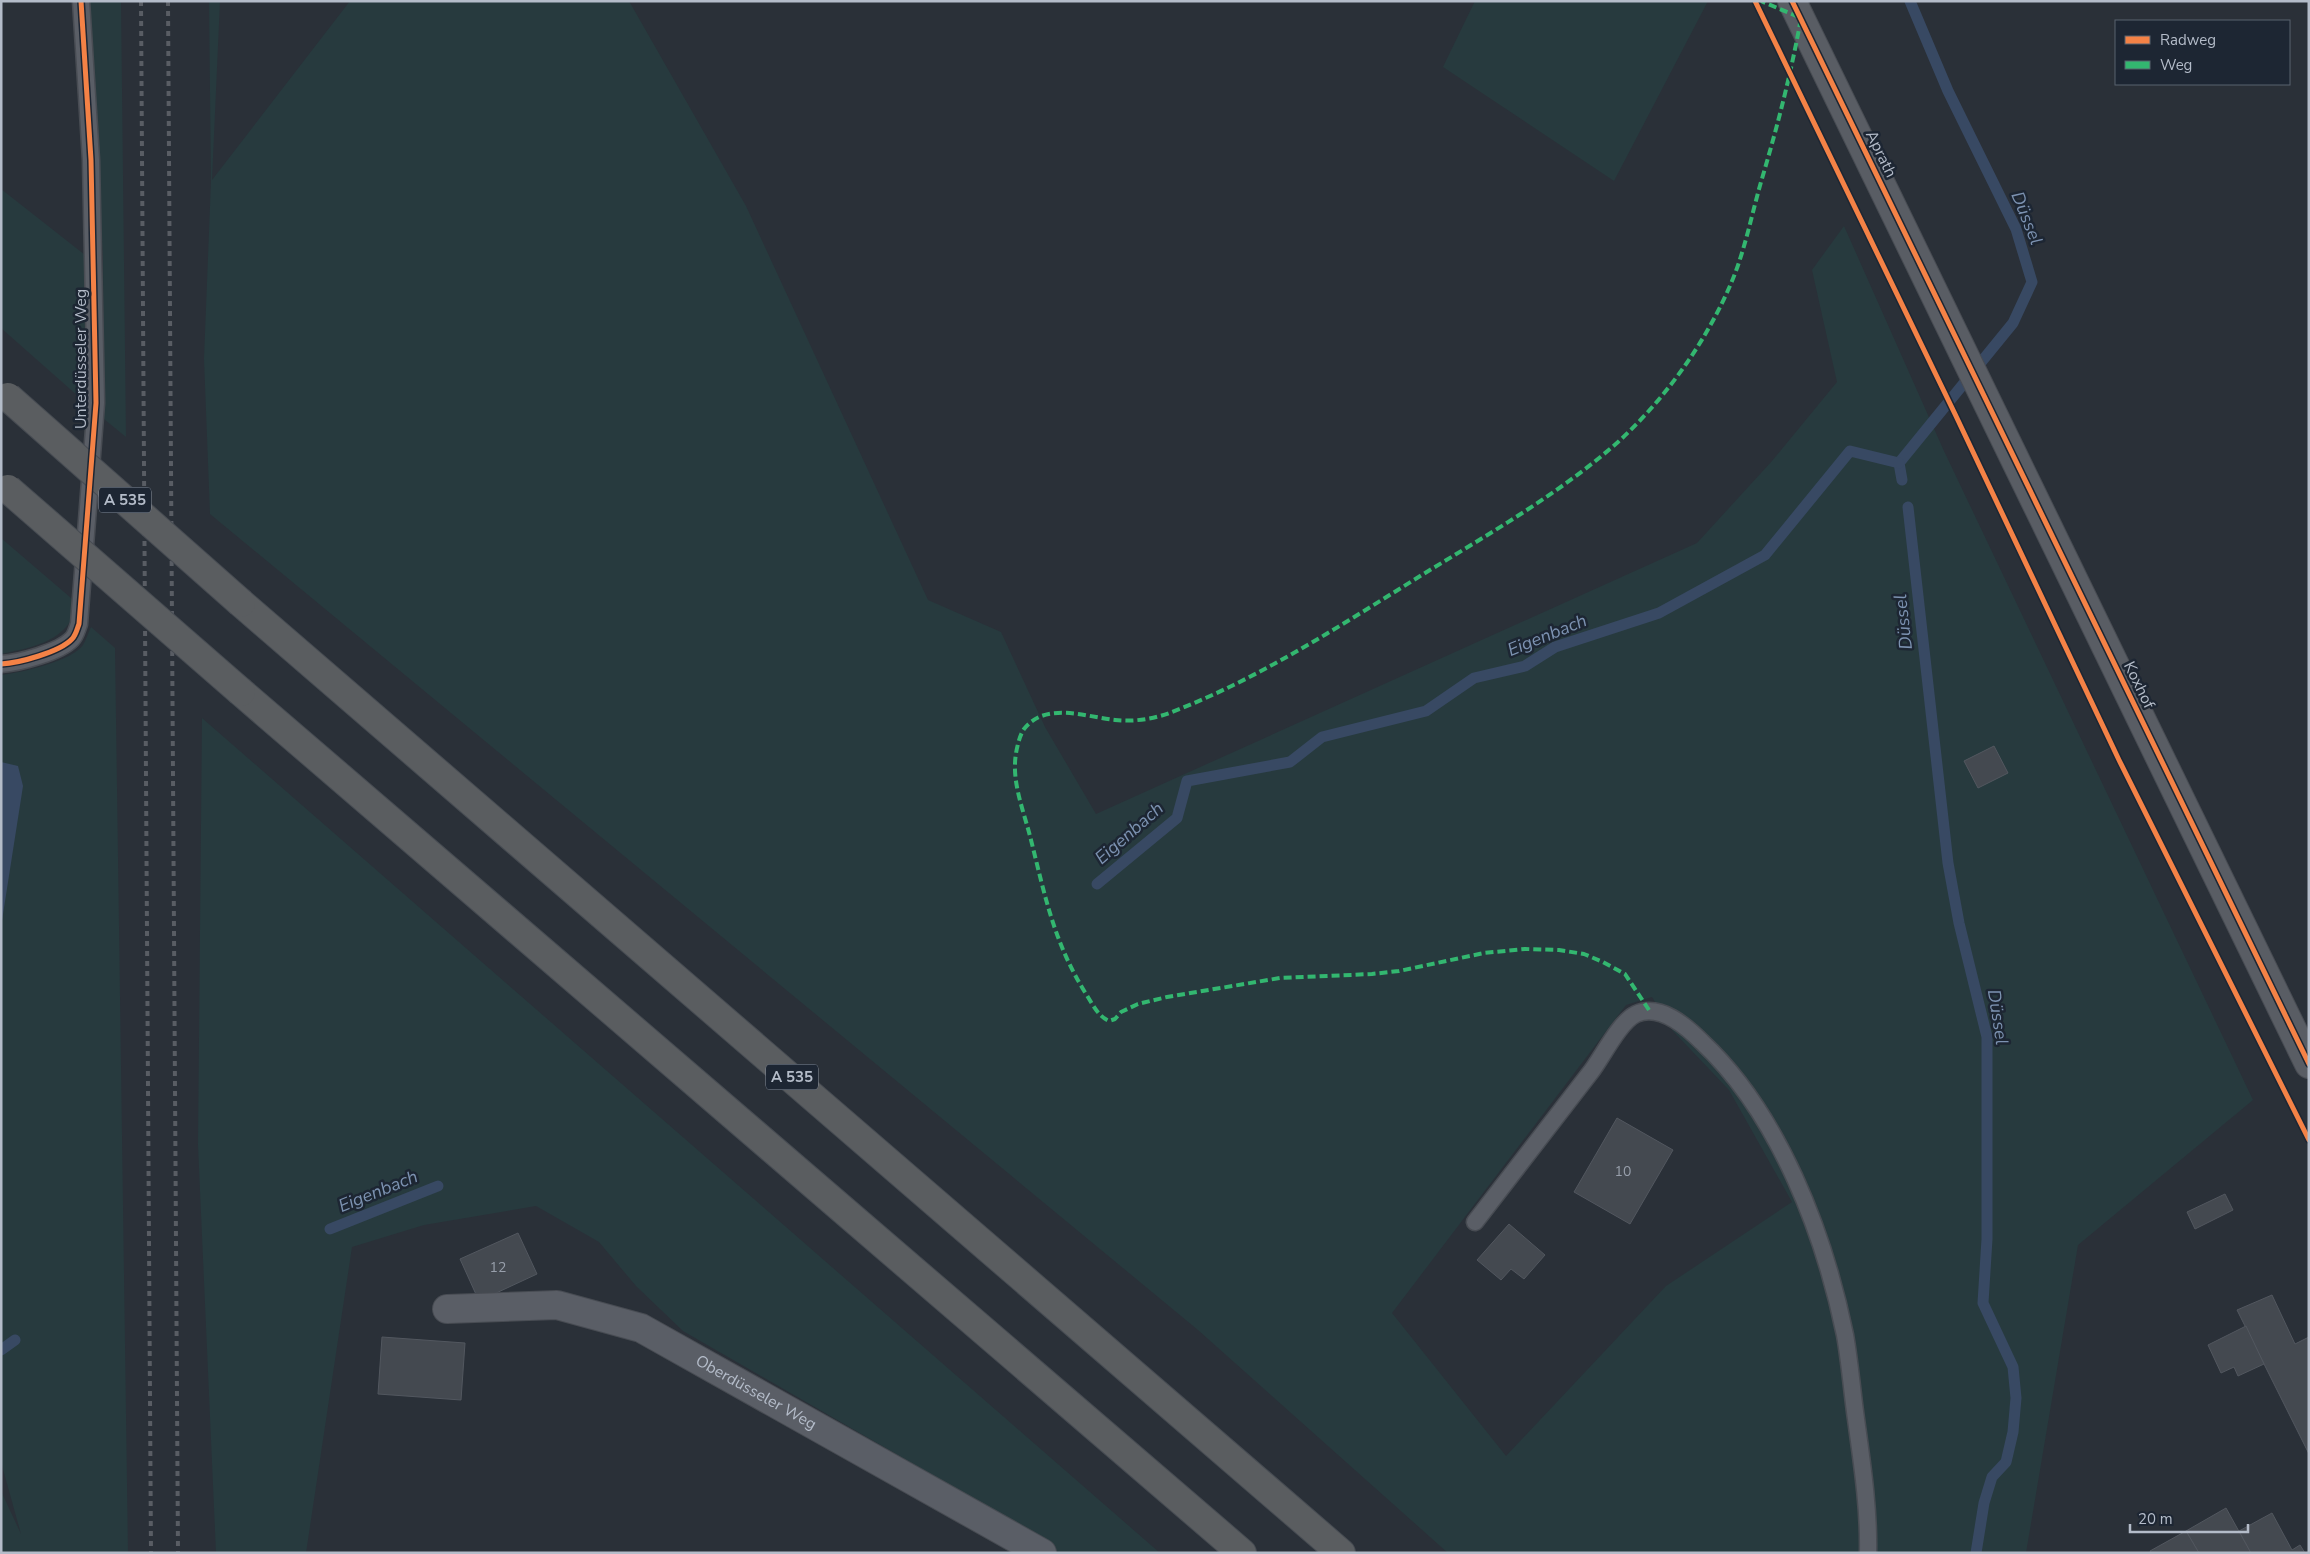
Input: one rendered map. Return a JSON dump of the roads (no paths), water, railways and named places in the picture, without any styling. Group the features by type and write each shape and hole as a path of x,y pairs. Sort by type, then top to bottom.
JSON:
{"highway":[{"name":"A 535","path":"5,394 241,603 1341,1553"},
{"path":"4,486 1242,1553"}],"main road":[{"name":"Aprath","path":"1792,1 1948,317"},
{"name":"Koxhof","path":"1948,317 2309,1064"}],"street":[{"name":"Oberdüsseler Weg","path":"447,1308 557,1305 641,1328 1042,1553"}],"lane":[{"name":"Unterdüsseler Weg","path":"1,664 25,660 58,648 71,640 79,624 96,403 91,170 81,1"},
{"path":"1475,1222 1589,1074 1626,1022 1635,1014 1649,1010 1670,1017 1693,1033 1722,1060 1757,1109 1782,1152 1806,1204 1820,1245 1845,1335 1864,1477 1868,1553"}],"water":[{"path":"1,762 18,766 23,786 1,927"}],"waterway":[{"name":"Düssel","path":"1902,480 1899,463 2013,323 2032,282 2016,229 1948,91 1910,1"},
{"name":"Eigenbach","path":"1097,884 1177,818 1187,781 1290,762 1322,737 1426,711 1474,678 1525,666 1555,647 1659,613 1765,555 1850,451 1899,463"},
{"name":"Düssel","path":"1908,507 1948,863 1959,923 1987,1037 1987,1239 1983,1303 2013,1367 2016,1398 2013,1432 2006,1462 1992,1477 1984,1503 1976,1553"},
{"name":"Eigenbach","path":"330,1229 438,1186"},
{"name":"Eigenbach","path":"1,1350 15,1340"}],"railway":[{"path":"141,1 151,1553"},
{"path":"168,1 178,1553"}]}
